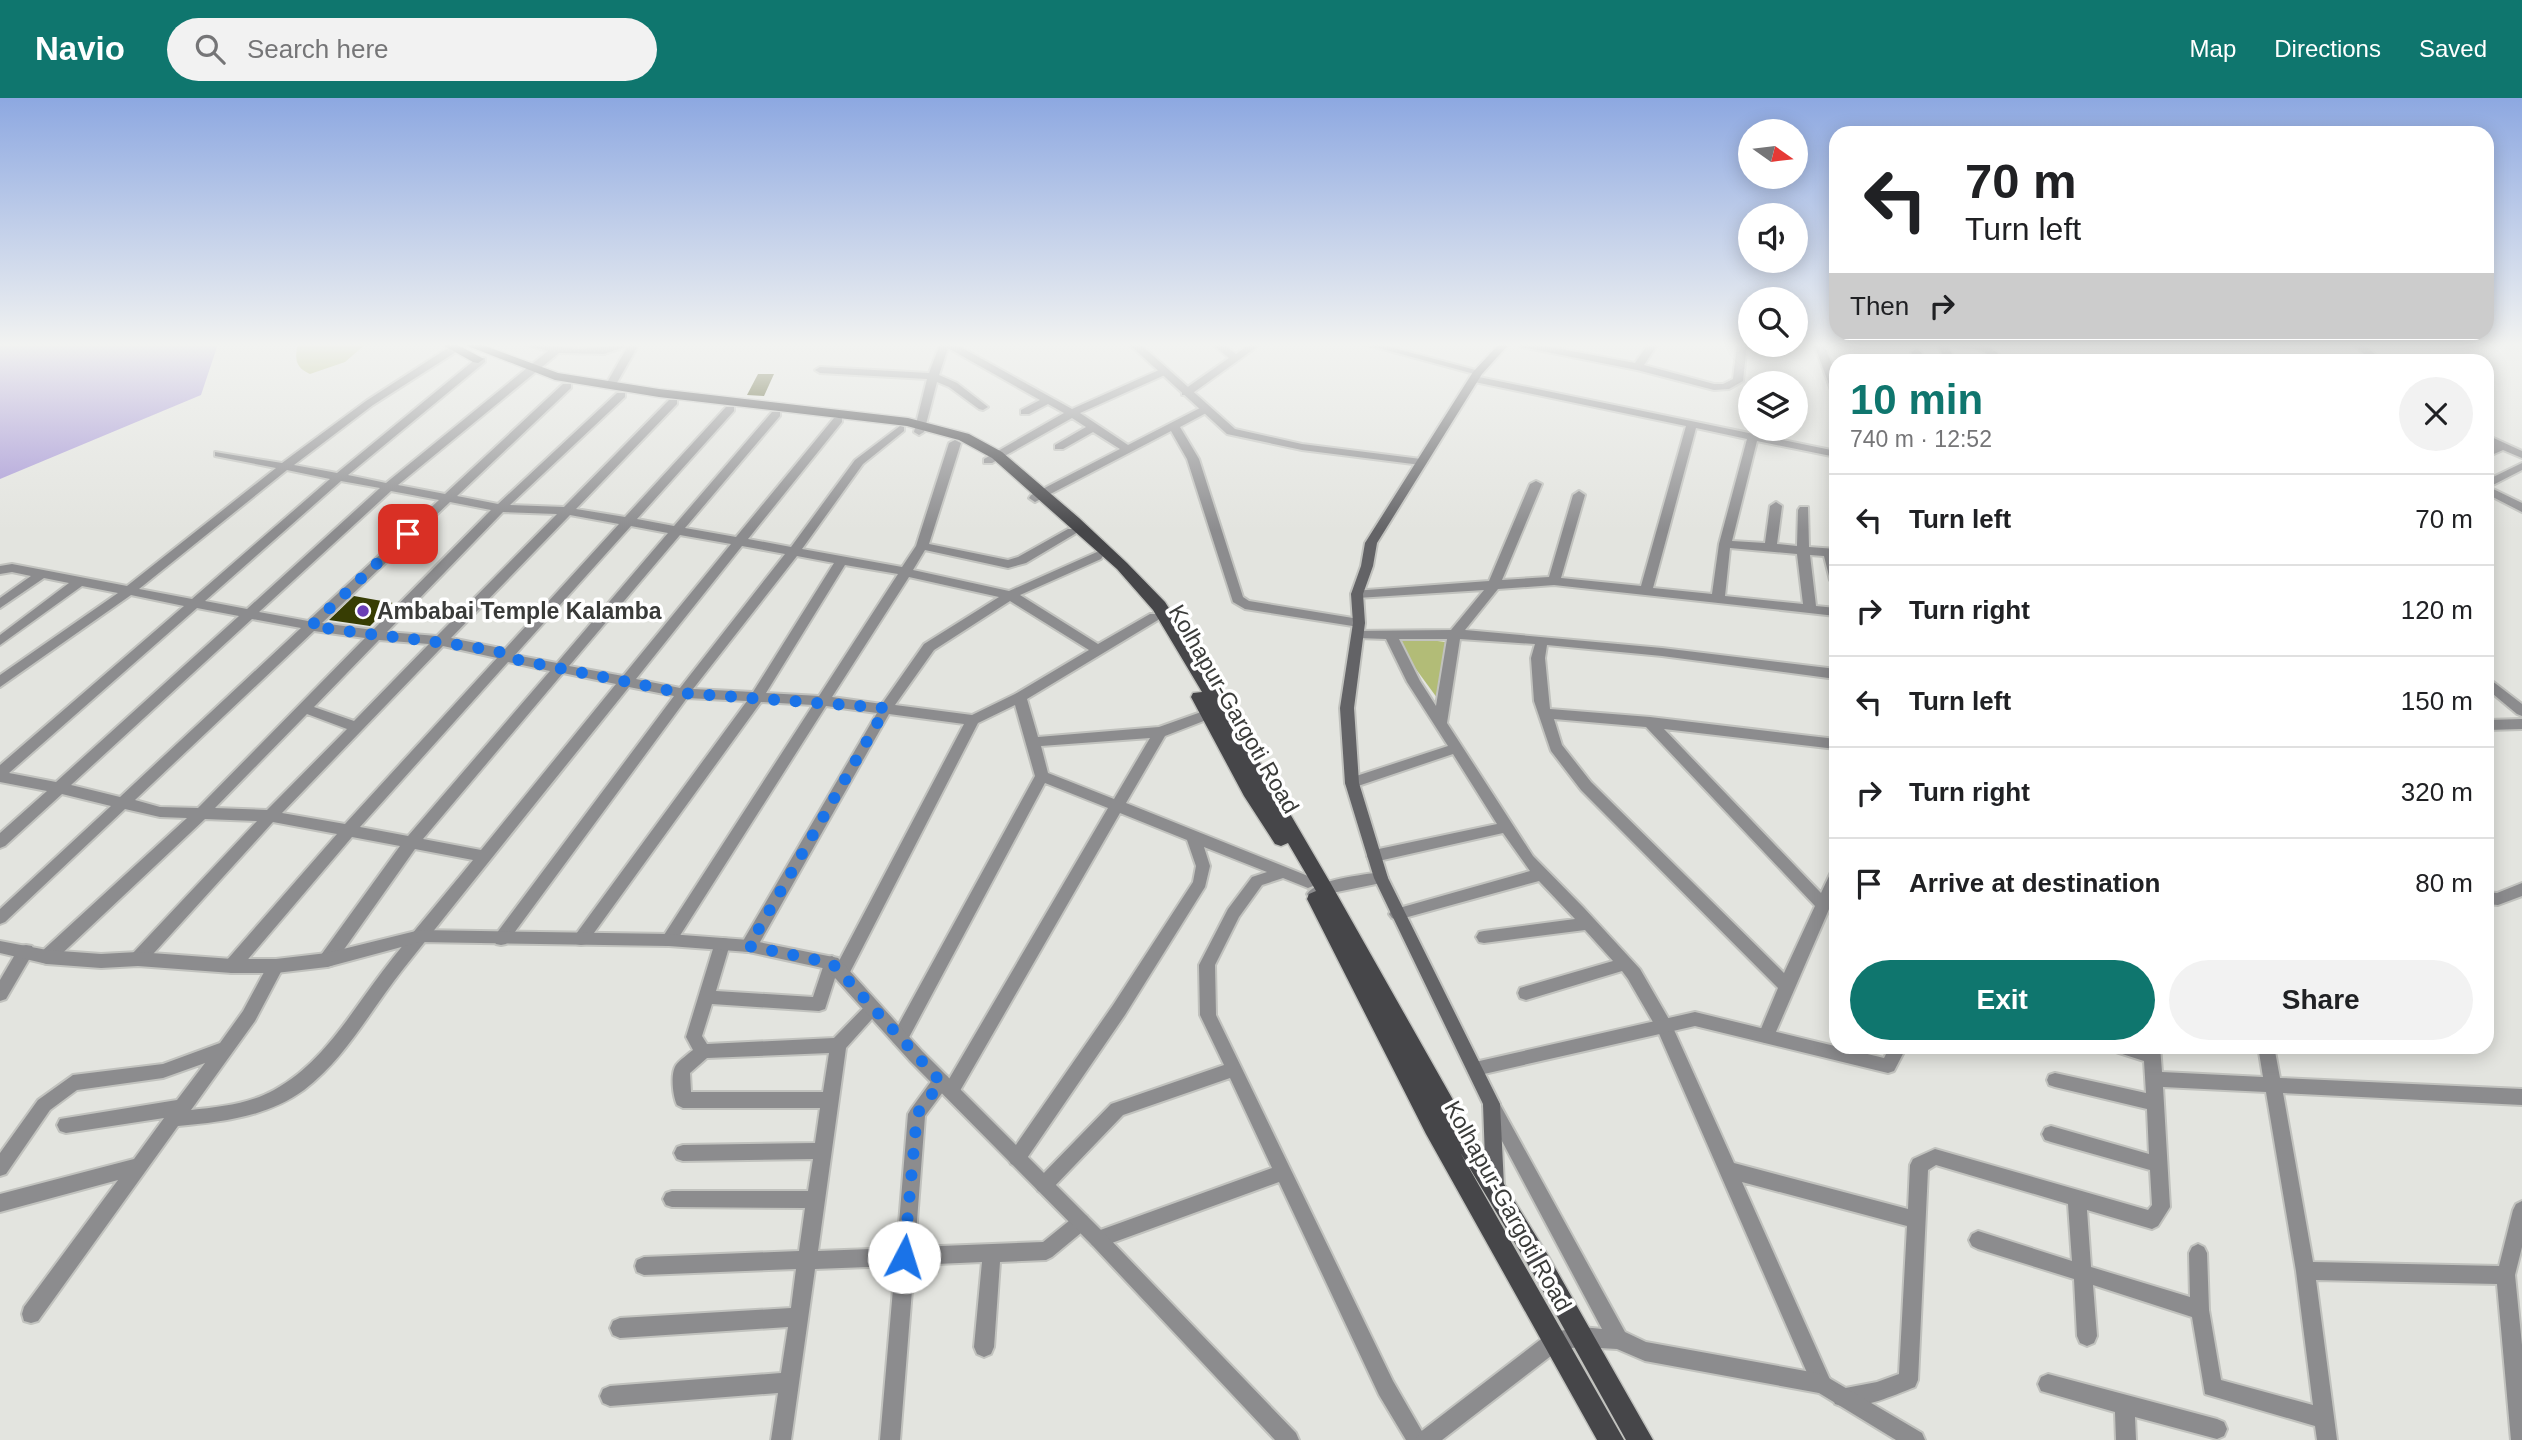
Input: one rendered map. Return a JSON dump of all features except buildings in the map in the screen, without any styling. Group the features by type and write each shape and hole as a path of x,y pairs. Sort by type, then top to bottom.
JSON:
{"main road":[{"path":"711,407 900,429 920,428 993,458"},
{"path":"748,407 964,436 1122,566 1159,606 1315,888 1583,1337 1640,1440"},
{"path":"1456,407 1371,543 1367,566 1357,594 1359,628 1348,708 1352,783 1381,878 1491,1104 1496,1191"},
{"name":"Kolhapur-Gargoti Road","path":"1040,496 1154,617 1250,791 1315,888 1434,1127 1611,1440"}],"street":[{"path":"0,682 130,590 282,466 364,407"},
{"path":"0,775 339,477 424,407"},
{"path":"0,842 388,486 484,407"},
{"path":"0,918 545,407"},
{"path":"47,957 200,815 599,407"},
{"path":"138,959 270,816 669,407"},
{"path":"920,428 925,407"},
{"path":"1026,412 1036,407"},
{"path":"1060,407 1127,449"},
{"path":"993,458 1086,407"},
{"path":"1200,407 1231,432 1250,437 1421,462"},
{"path":"1614,407 1738,434"},
{"path":"232,966 348,831 730,409"},
{"path":"1040,496 1204,410"},
{"path":"327,960 410,844 776,414"},
{"path":"66,1125 260,1105 289,1089 321,1065 356,1025 420,936 625,680 838,420"},
{"path":"1646,591 1692,424"},
{"path":"1173,425 1193,459 1237,599 1245,605 1391,635 1454,635 1542,641 1829,673"},
{"path":"1059,447 1094,427"},
{"path":"500,939 682,693 794,551 859,462 900,429"},
{"path":"1718,599 1725,544 1752,441"},
{"path":"1773,441 1829,453"},
{"path":"2494,441 2520,451"},
{"path":"669,940 922,546 955,443"},
{"path":"2494,450 2504,445"},
{"path":"219,454 500,509 569,511 738,541 906,572 1010,595 1098,650"},
{"path":"2494,480 2522,466"},
{"path":"1440,724 1454,635 1494,585 1536,484"},
{"path":"2494,493 2522,508"},
{"path":"2508,500 2522,494"},
{"path":"1554,581 1579,495"},
{"path":"1770,548 1776,506"},
{"path":"1804,510 1803,550 1810,609"},
{"path":"922,546 1008,564 1021,561 1072,532"},
{"path":"1725,544 1829,553"},
{"path":"749,946 886,708 929,647 1010,595 1097,556"},
{"path":"581,939 756,699 842,560"},
{"path":"0,570 12,568 311,626 441,641 500,652 504,657 682,693 822,701 973,720 1020,697 1154,617"},
{"path":"0,604 43,574"},
{"path":"0,641 80,581"},
{"path":"1357,594 1554,581 1829,611"},
{"path":"1391,635 1440,724 1528,860 1634,974 1664,1026 1822,1384"},
{"path":"1542,641 1538,658 1541,701 1556,747 1586,786 1786,986"},
{"path":"2494,688 2522,711"},
{"path":"900,1038 1042,776 1020,697"},
{"path":"303,708 356,727"},
{"path":"1545,713 1650,722 1829,743"},
{"path":"1032,742 1160,732 1209,714"},
{"path":"706,997 819,1004 836,968 973,720"},
{"path":"1650,722 1822,904"},
{"path":"2494,725 2522,724"},
{"path":"890,1440 917,1114 946,1086 1160,732"},
{"path":"1352,783 1456,748"},
{"path":"0,775 160,812 270,816 484,856"},
{"path":"1042,776 1285,872 1315,888 1381,878"},
{"path":"1374,856 1507,827"},
{"path":"1017,1158 1119,1010 1200,883 1203,866 1193,836"},
{"path":"1285,872 1257,881 1233,913 1207,965 1208,1015 1386,1388 1417,1440"},
{"path":"1397,914 1542,874"},
{"path":"2494,899 2522,889"},
{"path":"1766,1036 1829,890"},
{"path":"1484,937 1589,923"},
{"path":"0,947 47,957 101,961 138,959 232,966 276,966 327,960 420,936 669,940 749,946 836,968 946,1086 1098,1239 1289,1440"},
{"path":"703,1051 694,1037 722,944"},
{"path":"0,994 26,951"},
{"path":"1526,993 1625,964"},
{"path":"31,1314 249,1016 276,966"},
{"path":"781,1440 838,1045 873,1009"},
{"path":"1475,1069 1695,1019 1829,1051"},
{"path":"830,1100 683,1100 681,1070 703,1051 838,1045"},
{"path":"0,1168 44,1105 73,1083 107,1076 163,1071 227,1047"},
{"path":"1839,1054 1888,1066 1895,1054"},
{"path":"1842,1397 1877,1392 1908,1380 1919,1165 1935,1157 2152,1220 2161,1208 2152,1054"},
{"path":"2267,1054 2305,1271 2327,1440"},
{"path":"1044,1185 1117,1109 1234,1069"},
{"path":"2155,1079 2522,1097"},
{"path":"2055,1080 2154,1103"},
{"path":"1491,1104 1618,1339"},
{"path":"2051,1135 2157,1164"},
{"path":"683,1153 822,1151"},
{"path":"0,1203 140,1166"},
{"path":"1727,1170 1916,1220"},
{"path":"1098,1239 1283,1172"},
{"path":"672,1199 815,1200"},
{"path":"2077,1200 2087,1336"},
{"path":"2521,1440 2507,1275 2522,1210"},
{"path":"644,1266 1046,1251 1081,1222"},
{"path":"1978,1240 2200,1310"},
{"path":"984,1347 992,1253"},
{"path":"2198,1253 2200,1310 2212,1387 2323,1418"},
{"path":"2305,1271 2507,1275"},
{"path":"620,1328 799,1317"},
{"path":"1426,1440 1556,1340 1583,1337 1618,1339 1645,1351 1822,1384 1915,1440"},
{"path":"610,1396 789,1382"},
{"path":"2048,1384 2217,1429"},
{"path":"2124,1404 2126,1440"}],"green space":[{"path":"1391,635 1453,643 1443,706"}],"shaded area":[{"path":"0,407 173,407 0,479"}],"place":[{"name":"Ambabai Temple Kalamba","path":"363,611"}],"route":[{"path":"408,534 311,626 441,641 500,652 504,657 682,693 822,701 886,708 749,946 832,963 941,1082 917,1114 904,1257"}]}
